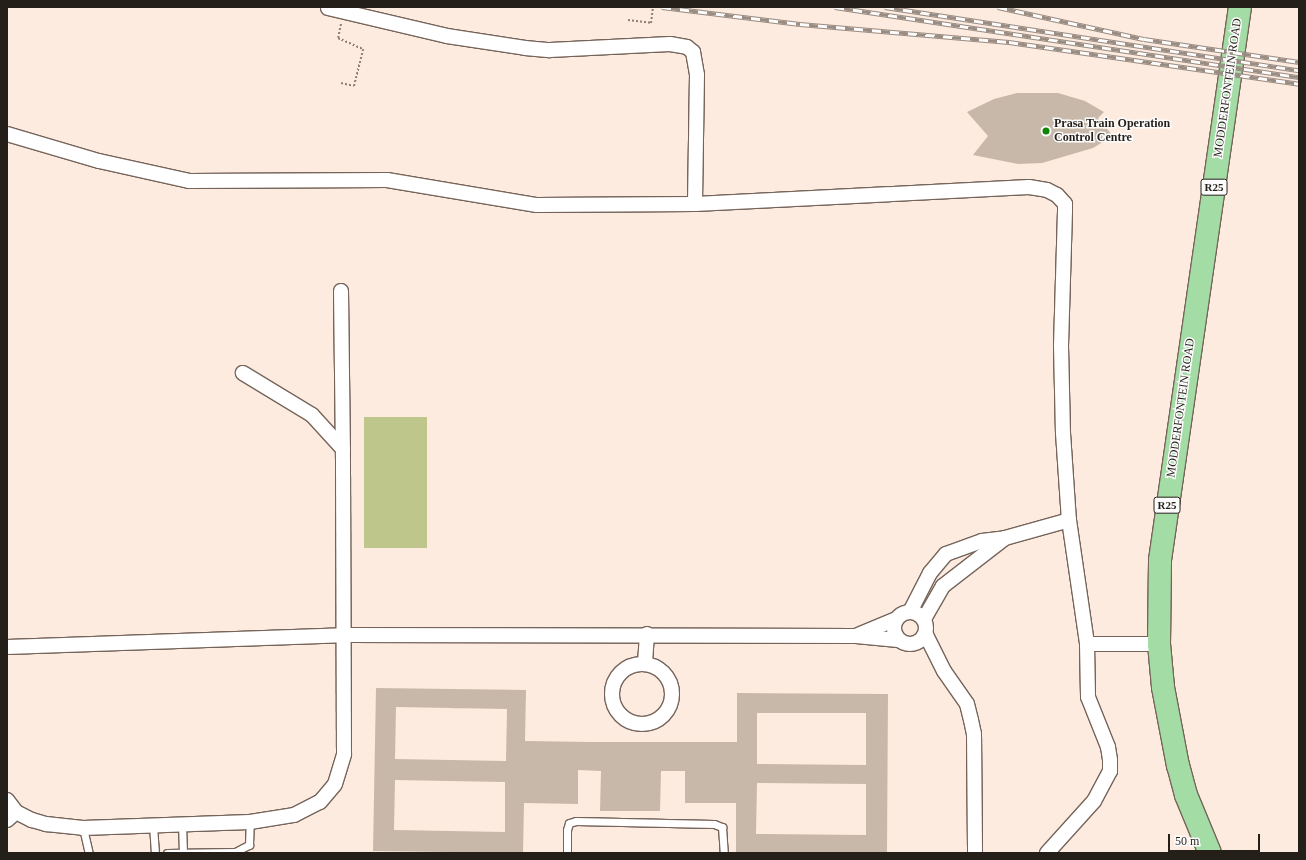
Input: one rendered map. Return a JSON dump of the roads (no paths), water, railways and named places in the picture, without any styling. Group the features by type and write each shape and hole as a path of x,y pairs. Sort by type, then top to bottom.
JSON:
{"main road":[{"name":"MODDERFONTEIN ROAD","path":"1210,853 1186,795 1178,766 1163,687 1159,644 1160,560 1240,7"}],"street":[{"path":"328,8 447,36 525,48 550,50 670,44 687,47 696,61 697,75 695,204"},
{"path":"7,134 99,161 189,181 387,180 537,205 695,204 1029,187 1047,190 1058,195 1065,204 1061,346 1063,433 1069,520 1086,644 1088,697 1108,746 1110,771 1094,801 1047,853"},
{"path":"7,800 11,816 46,824 84,828 250,822 294,815 320,802 335,784 344,754 341,290"},
{"path":"243,373 312,415 343,449"},
{"path":"856,636 910,612 930,573 944,557 960,547 1005,538 1069,520"},
{"path":"975,853 974,734 967,704 944,670 926,635 924,619 943,586 1005,538"},
{"path":"944,557 957,574"},
{"path":"910,612 924,619"},
{"path":"896,619 894,630 898,640"},
{"path":"645,664 646,634"},
{"path":"7,647 343,635 646,634 856,636 898,640 913,645 944,670"},
{"path":"913,645 926,635"},
{"path":"1086,644 1159,644"},
{"path":"645,664 664,673 670,682 671,703 658,720 638,725 628,722 614,707 612,686 624,669 645,664"}],"lane":[{"path":"567,853 567,830 569,823 576,821 714,824 722,827 724,853"},
{"path":"166,853 235,852 249,845 250,822"},
{"path":"182,824 183,852"},
{"path":"153,825 155,853"},
{"path":"84,828 89,853"}],"railway":[{"path":"662,7 800,24 1009,42 1299,84"},
{"path":"835,7 1299,77"},
{"path":"885,7 1299,70"},
{"path":"998,7 1144,39 1299,62"}],"place":[{"name":"Prasa Train Operation Control Centre","path":"1046,131"}]}
